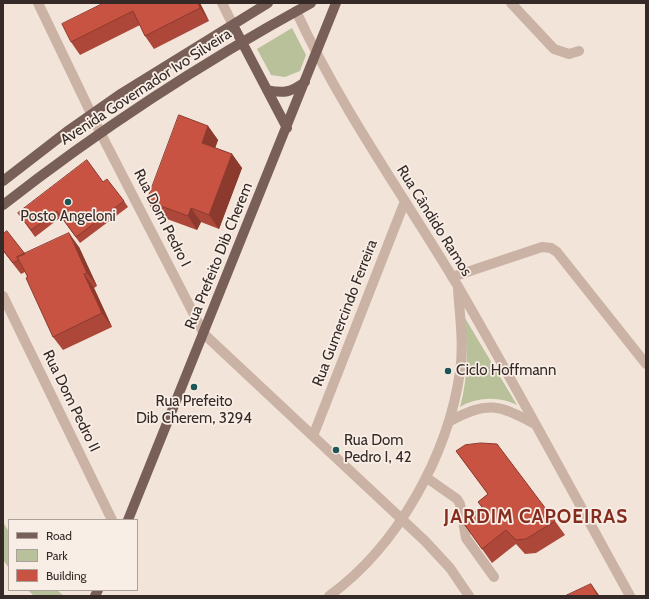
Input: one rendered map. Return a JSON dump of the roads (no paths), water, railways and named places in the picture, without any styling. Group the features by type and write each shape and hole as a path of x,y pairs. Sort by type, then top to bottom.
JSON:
{"main road":[{"name":"Avenida Governador Ivo Silveira","path":"3,181 119,95 268,3"},
{"name":"Avenida Governador Ivo Silveira","path":"3,205 100,132 242,42 311,3"},
{"name":"Rua Prefeito Dib Cherem","path":"128,519 336,3"},
{"path":"233,25 287,128"},
{"path":"267,90 280,93 294,90 305,82"}],"street":[{"name":"Rua Dom Pedro I","path":"38,3 93,113 100,132 204,334 437,553 450,568 469,596"},
{"path":"222,3 233,25"},
{"path":"511,3 554,50 569,54 579,51"},
{"name":"Rua Cândido Ramos","path":"296,11 316,53 346,107 458,287 461,338 460,370 450,421 427,478 401,519 364,567 329,596"},
{"name":"Rua Gumercindo Ferreira","path":"312,436 405,202"},
{"path":"452,277 542,247 551,248 556,252 646,364"},
{"path":"458,287 630,596"},
{"name":"Rua Dom Pedro II","path":"3,296 112,519"},
{"path":"450,421 469,411 494,406 511,411 535,424"},
{"path":"427,478 457,499 460,504 466,538 494,577"}],"place":[{"name":"Posto Angeloni","path":"68,202"},
{"name":"Ciclo Hoffmann","path":"448,371"},
{"name":"Rua Prefeito Dib Cherem, 3294","path":"194,387"},
{"name":"Rua Dom Pedro I, 42","path":"336,450"}],"district":[{"name":"JARDIM CAPOEIRAS","path":"536,517"}]}
